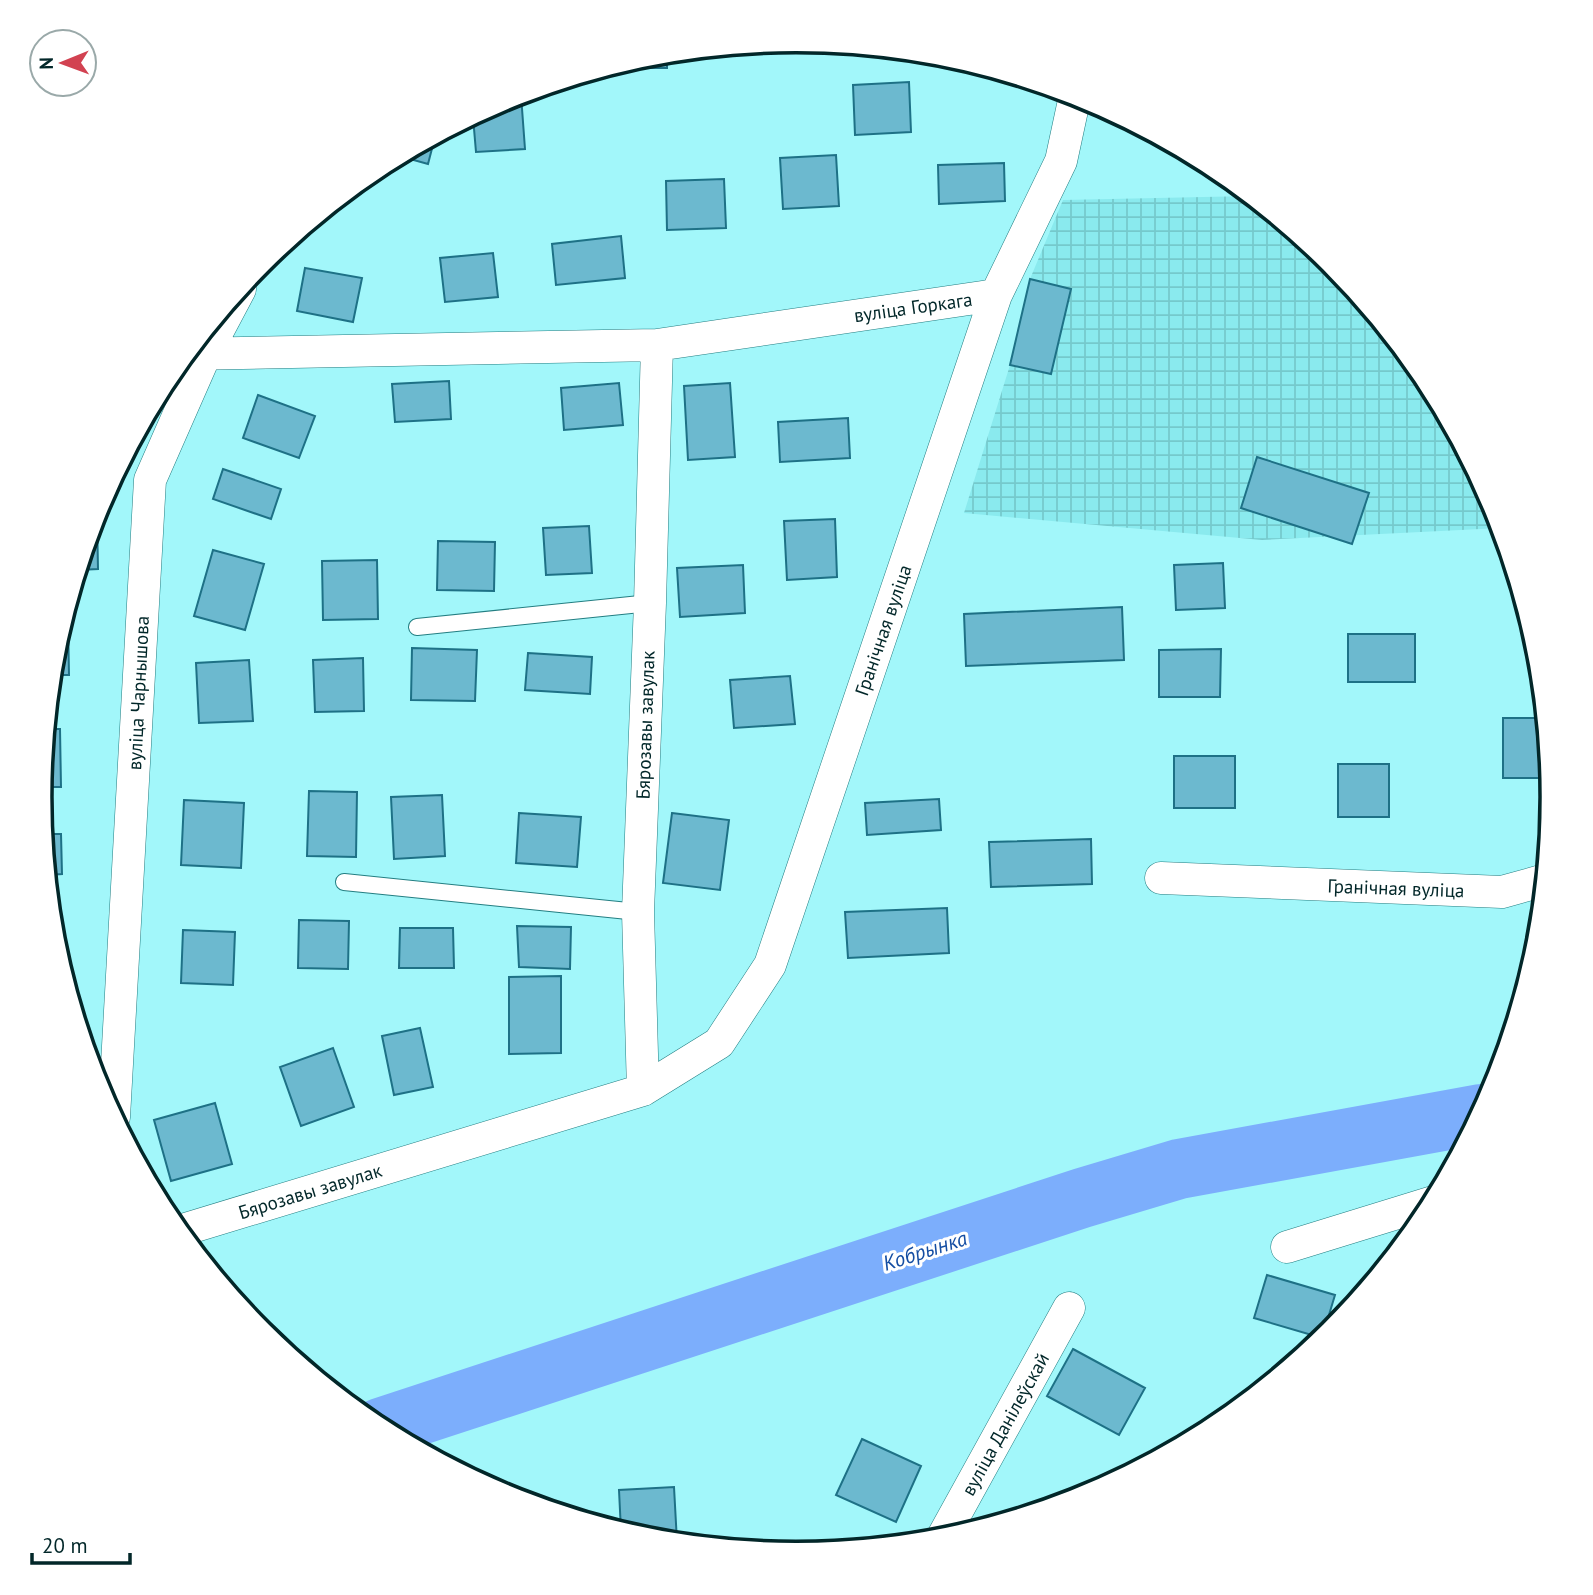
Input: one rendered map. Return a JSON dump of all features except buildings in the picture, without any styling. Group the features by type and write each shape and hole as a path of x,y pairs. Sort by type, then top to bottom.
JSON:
{"street":[{"name":"вуліца Горкага","path":"657,345 996,295 1061,161 1073,107"},
{"name":"Гранічная вуліца","path":"643,1090 719,1043 770,965 996,295"},
{"path":"200,354 657,345"},
{"name":"Бярозавы завулак","path":"190,1228 643,1090 638,912 657,345"},
{"name":"вуліца Чарнышова","path":"115,1096 150,480 192,364"},
{"name":"Гранічная вуліца","path":"1161,878 1502,892 1535,883"},
{"path":"1287,1247 1418,1207"},
{"name":"вуліца Данілеўскай","path":"948,1525 1069,1308"}],"lane":[{"path":"417,627 650,603"},
{"path":"344,882 638,912"}],"shaded area":[{"path":"1234,196 1249,207 1323,271 1387,345 1441,426 1464,468 1490,529 1262,540 964,513 1010,365 1030,279 1063,200"}],"waterway":[{"name":"Кобрынка","path":"394,1423 1082,1198 1179,1169 1469,1116"}]}
